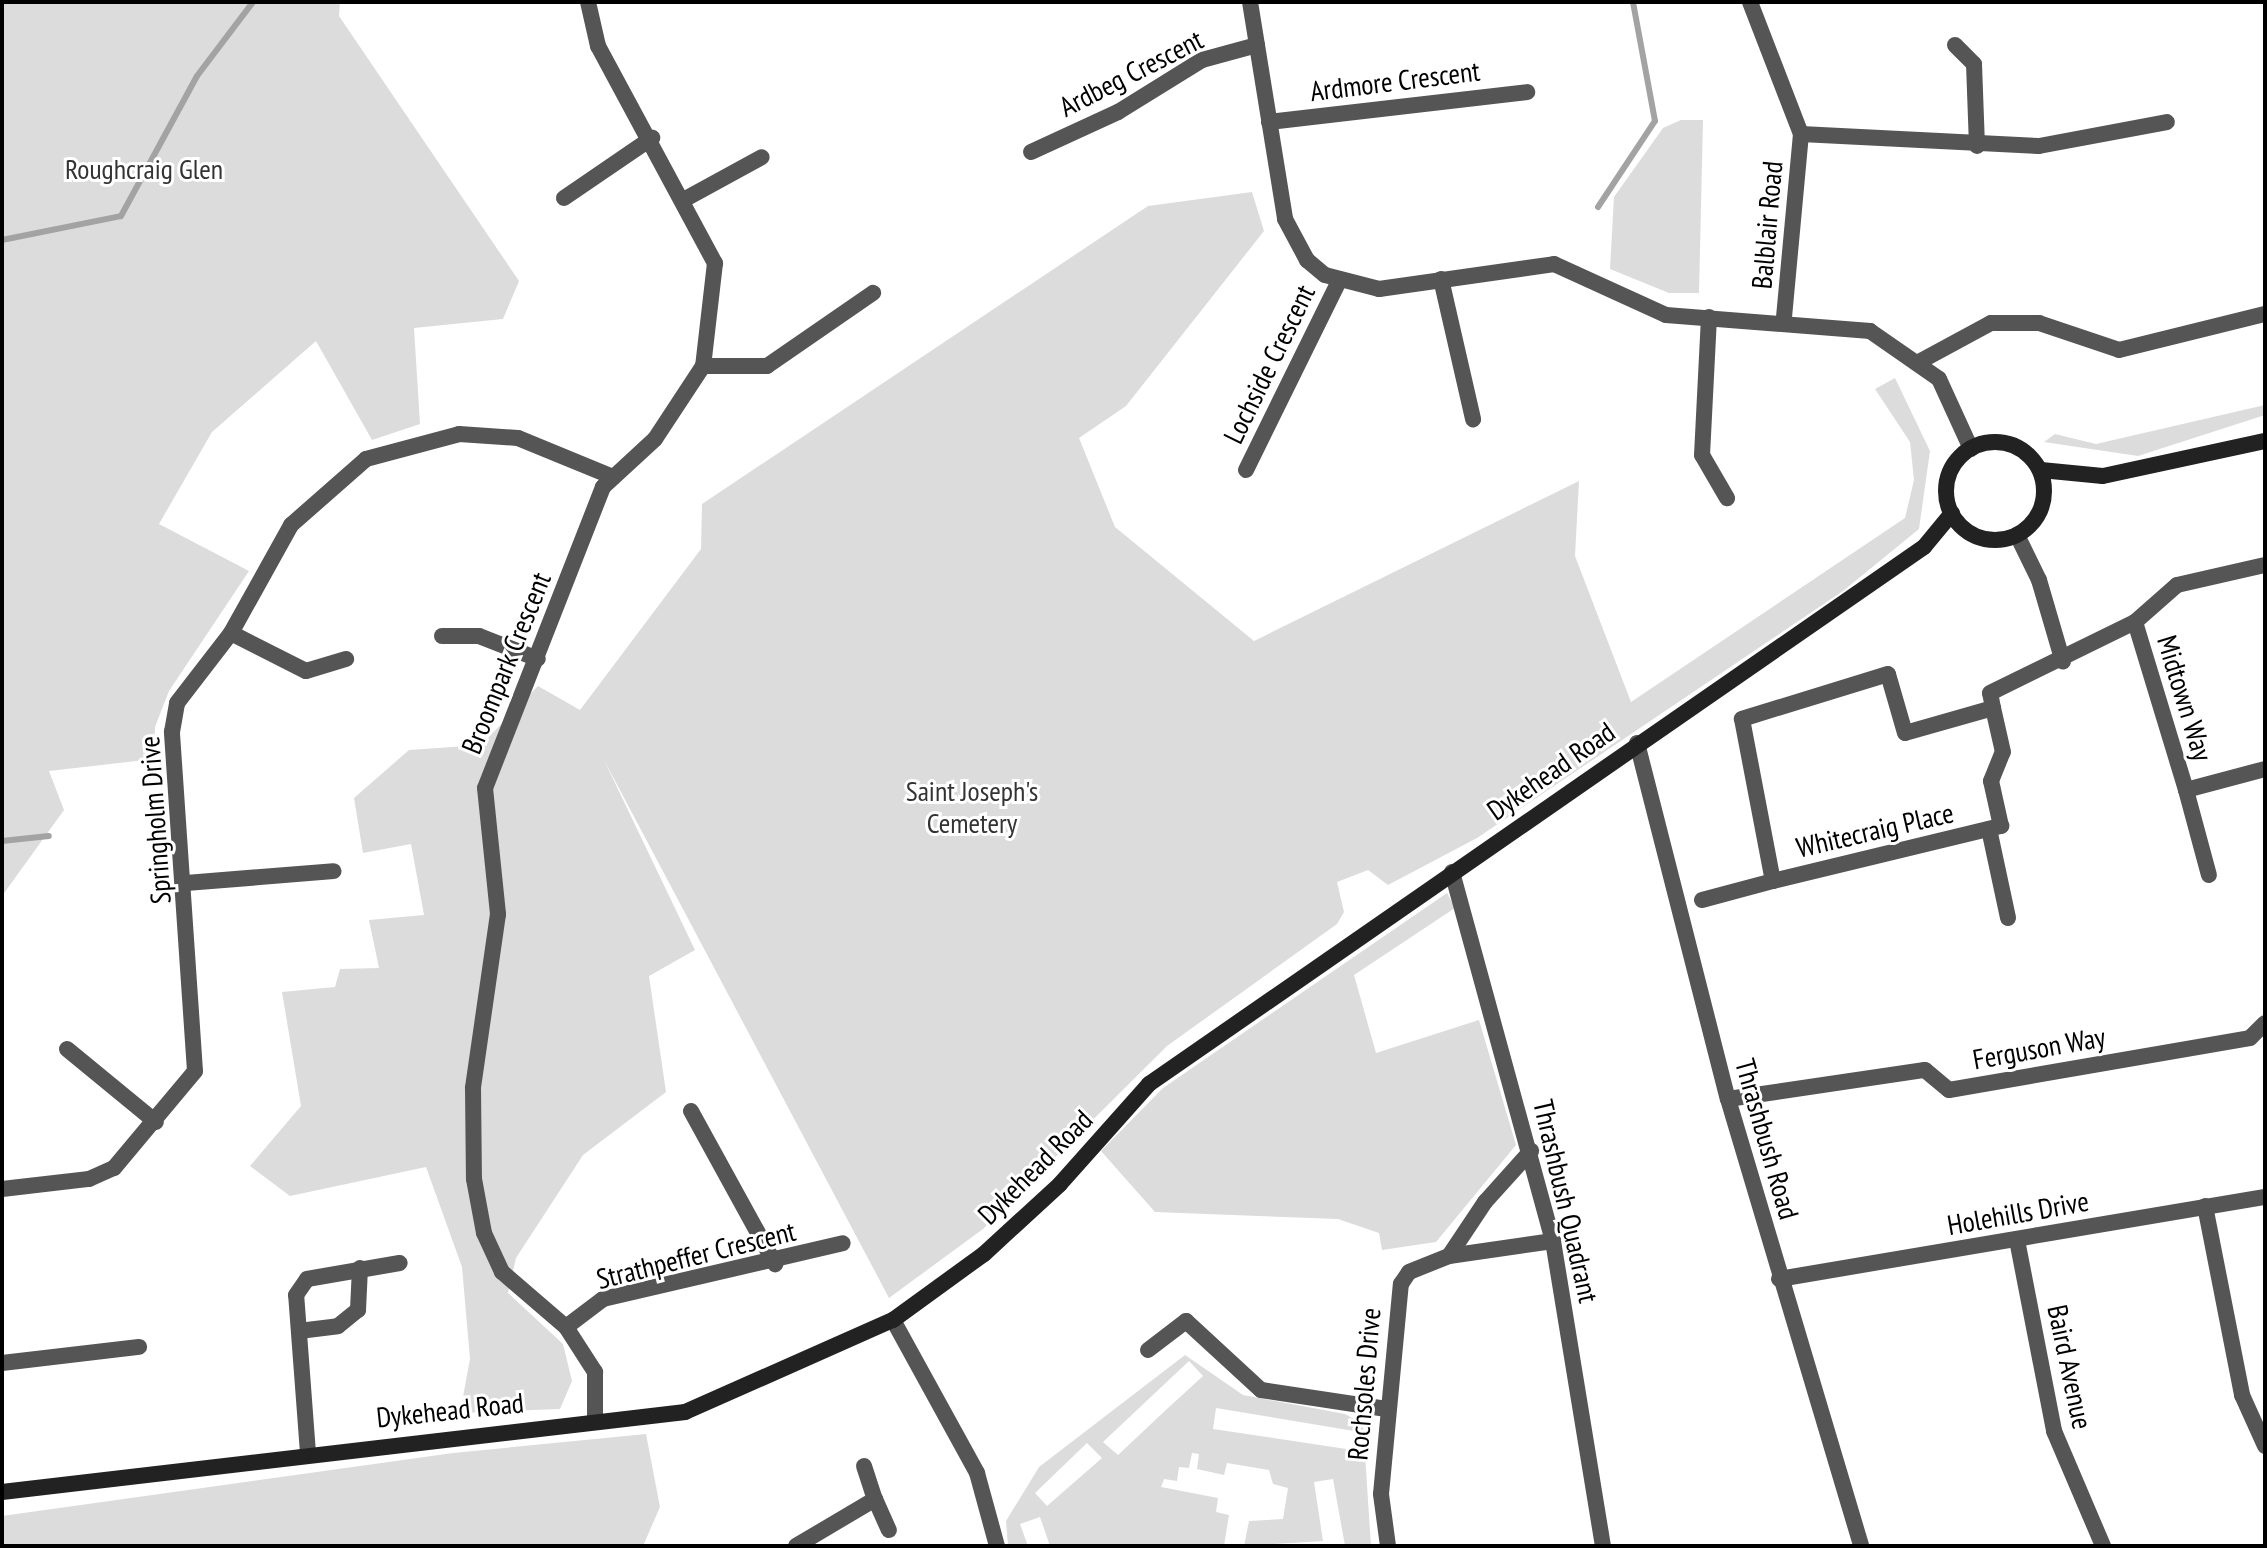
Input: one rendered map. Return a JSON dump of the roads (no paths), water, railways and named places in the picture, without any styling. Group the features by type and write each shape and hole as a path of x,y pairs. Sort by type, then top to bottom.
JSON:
{"street":[{"name":"Broompark Crescent","path":"588,2 598,46 687,198 715,263 703,366 655,439 603,487 485,788 498,914 473,1088 474,1179 484,1233 502,1272 566,1327 595,1372 595,1421"},
{"path":"1250,2 1285,219 1307,260 1339,281 1379,289 1554,264 1666,315 1784,319 1870,331 1939,379 1971,449"},
{"name":"Balblair Road","path":"1750,2 1801,134 1784,319"},
{"name":"Ardbeg Crescent","path":"1031,152 1118,112 1202,60 1257,45"},
{"path":"1955,45 1974,64 1977,146"},
{"name":"Ardmore Crescent","path":"1269,122 1527,92"},
{"path":"1801,134 1977,146 2039,146 2167,122"},
{"path":"564,198 652,138"},
{"path":"687,198 762,157"},
{"path":"1441,279 1473,419"},
{"name":"Lochside Crescent","path":"1246,470 1339,281"},
{"path":"703,366 767,366 873,293"},
{"path":"1917,363 1991,323 2039,323 2119,350 2265,314"},
{"path":"1709,317 1702,455 1727,498"},
{"name":"Springholm Drive","path":"2,1189 89,1179 114,1168 156,1122 199,1055 172,732 177,703 231,633 291,525 366,459 413,443 483,435 518,438 613,477"},
{"path":"2041,470 2041,509 2017,535 1988,540 1962,528 1952,513 1946,481 1971,449 2009,444 2041,470 2103,476 2265,441"},
{"name":"Dykehead Road","path":"2,1492 308,1453 685,1412 893,1320 984,1254 1049,1194 1149,1084 1924,547 1952,513"},
{"path":"1993,708 1990,693 2063,662 2039,580 2017,535"},
{"name":"Midtown Way","path":"2063,662 2135,622 2177,585 2265,565"},
{"name":"Midtown Way","path":"2135,622 2209,875"},
{"path":"231,633 306,671 346,659"},
{"path":"442,636 479,636 538,659"},
{"name":"Whitecraig Place","path":"1702,900 2001,826 1991,781 2003,752 1993,708 1905,733 1888,674 1742,719 1773,881"},
{"name":"Thrashbush Road","path":"1637,743 1728,1099 1779,1279 1861,1546"},
{"name":"Midtown Way","path":"2186,790 2265,769"},
{"name":"Whitecraig Place","path":"1989,829 2008,918"},
{"path":"186,883 334,871"},
{"name":"Thrashbush Quadrant","path":"1452,872 1531,1151 1553,1241 1603,1546"},
{"name":"Ferguson Way","path":"1728,1099 1925,1070 1949,1090 2250,1038 2265,1023"},
{"path":"67,1049 156,1122"},
{"path":"691,1111 775,1264"},
{"path":"1449,1256 1531,1151"},
{"name":"Holehills Drive","path":"1779,1279 2265,1197"},
{"path":"2205,1206 2242,1395 2265,1446"},
{"name":"Baird Avenue","path":"2017,1240 2054,1431 2103,1546"},
{"name":"Rochsoles Drive","path":"1388,1546 1381,1494 1401,1284 1409,1272 1449,1256 1553,1241"},
{"name":"Strathpeffer Crescent","path":"566,1327 603,1299 775,1264 843,1243"},
{"path":"308,1453 296,1295 307,1279 400,1263"},
{"path":"299,1326 338,1326 358,1310 360,1268"},
{"path":"893,1320 977,1473 997,1546"},
{"path":"1148,1350 1186,1321 1261,1390 1387,1409"},
{"path":"2,1363 139,1347"},
{"path":"864,1466 889,1530"},
{"path":"796,1546 875,1499"}],"waterway":[{"path":"2,240 121,216 197,76 253,2"},
{"path":"1598,207 1655,121 1633,2"},
{"path":"2,841 49,836"}],"park label":[{"name":"Roughcraig Glen","path":"144,169"},
{"name":"Saint Joseph's Cemetery","path":"972,807"}]}
